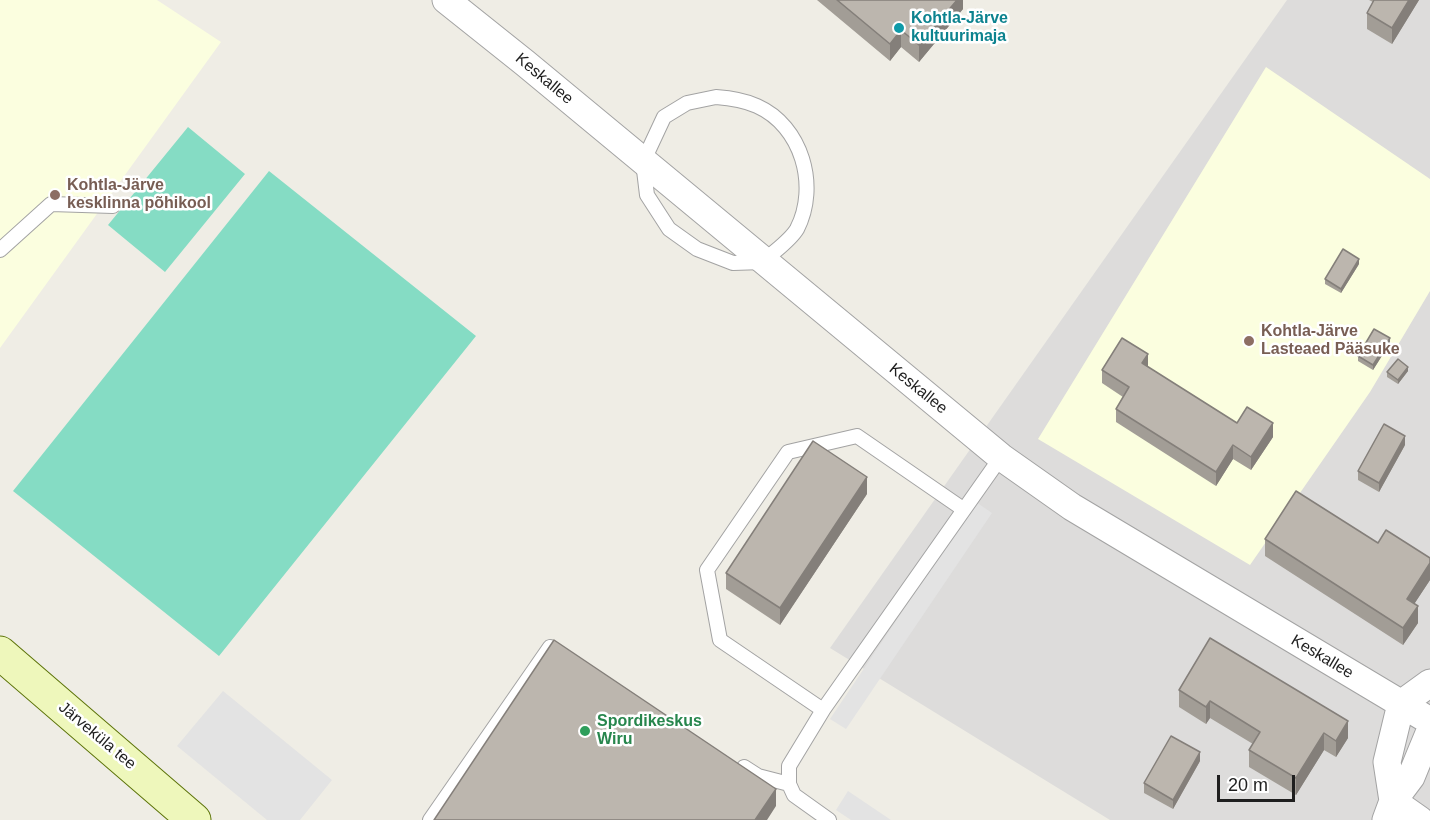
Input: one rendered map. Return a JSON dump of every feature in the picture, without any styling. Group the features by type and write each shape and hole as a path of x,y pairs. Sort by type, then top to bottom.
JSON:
{"main road":[{"name":"Järveküla tee","path":"0,653 194,820"}],"street":[{"name":"Keskallee","path":"446,0 1001,457 1072,507 1430,721"},
{"path":"1390,811 1387,762 1401,704 1430,683"},
{"path":"1390,811 1412,777 1430,731"},
{"path":"1390,811 1420,820"}],"lane":[{"path":"643,162 664,117 687,103 716,97 738,99 758,106 777,118 799,147 807,176 805,206 796,231 763,262"},
{"path":"0,250 51,204 113,206"},
{"path":"823,710 720,640 707,570 788,452 857,436 963,510"},
{"path":"829,820 794,795 789,784 789,766 823,710 1001,457"},
{"path":"430,820 554,641 564,647"},
{"path":"729,757 758,776 789,784"}],"shaded area":[{"name":"Kohtla-Järve kesklinna põhikool","path":"0,0 157,0 221,42 0,348"},
{"path":"1287,0 1430,0 1430,820 1110,820 830,648"},
{"name":"Kohtla-Järve Lasteaed Pääsuke","path":"1266,67 1430,179 1430,291 1370,392 1250,565 1038,439"},
{"path":"976,502 992,513 846,729 830,719"},
{"path":"223,691 332,780 300,820 267,820 177,746"},
{"path":"848,791 891,820 851,820 836,810"}],"green space":[{"path":"188,127 245,174 165,272 108,225"},
{"path":"269,171 476,336 219,656 13,491"}],"building":[{"path":"837,0 957,0 919,45 901,30 890,44"},
{"path":"1374,0 1409,0 1392,28 1367,13"},
{"path":"1343,249 1359,259 1341,289 1325,279"},
{"path":"1374,329 1390,338 1373,365 1358,356"},
{"path":"1122,338 1148,354 1142,363 1237,423 1247,407 1273,423 1251,457 1233,445 1216,472 1116,409 1129,387 1102,370"},
{"path":"1398,359 1408,367 1398,380 1387,372"},
{"path":"1384,424 1405,436 1379,483 1358,471"},
{"path":"813,441 867,477 780,608 726,573"},
{"path":"1296,491 1378,543 1386,530 1430,558 1430,563 1407,599 1418,606 1403,628 1265,539"},
{"path":"1210,638 1348,721 1336,741 1324,733 1296,778 1249,750 1260,732 1210,701 1206,707 1179,690"},
{"name":"Spordikeskus Wiru","path":"554,640 776,789 755,820 434,820"},
{"path":"1171,736 1200,752 1173,800 1144,783"}],"place":[{"name":"Kohtla-Järve kultuurimaja","path":"899,28"},
{"name":"Kohtla-Järve kesklinna põhikool","path":"55,195"},
{"name":"Kohtla-Järve Lasteaed Pääsuke","path":"1249,341"},
{"name":"Spordikeskus Wiru","path":"585,731"}]}
